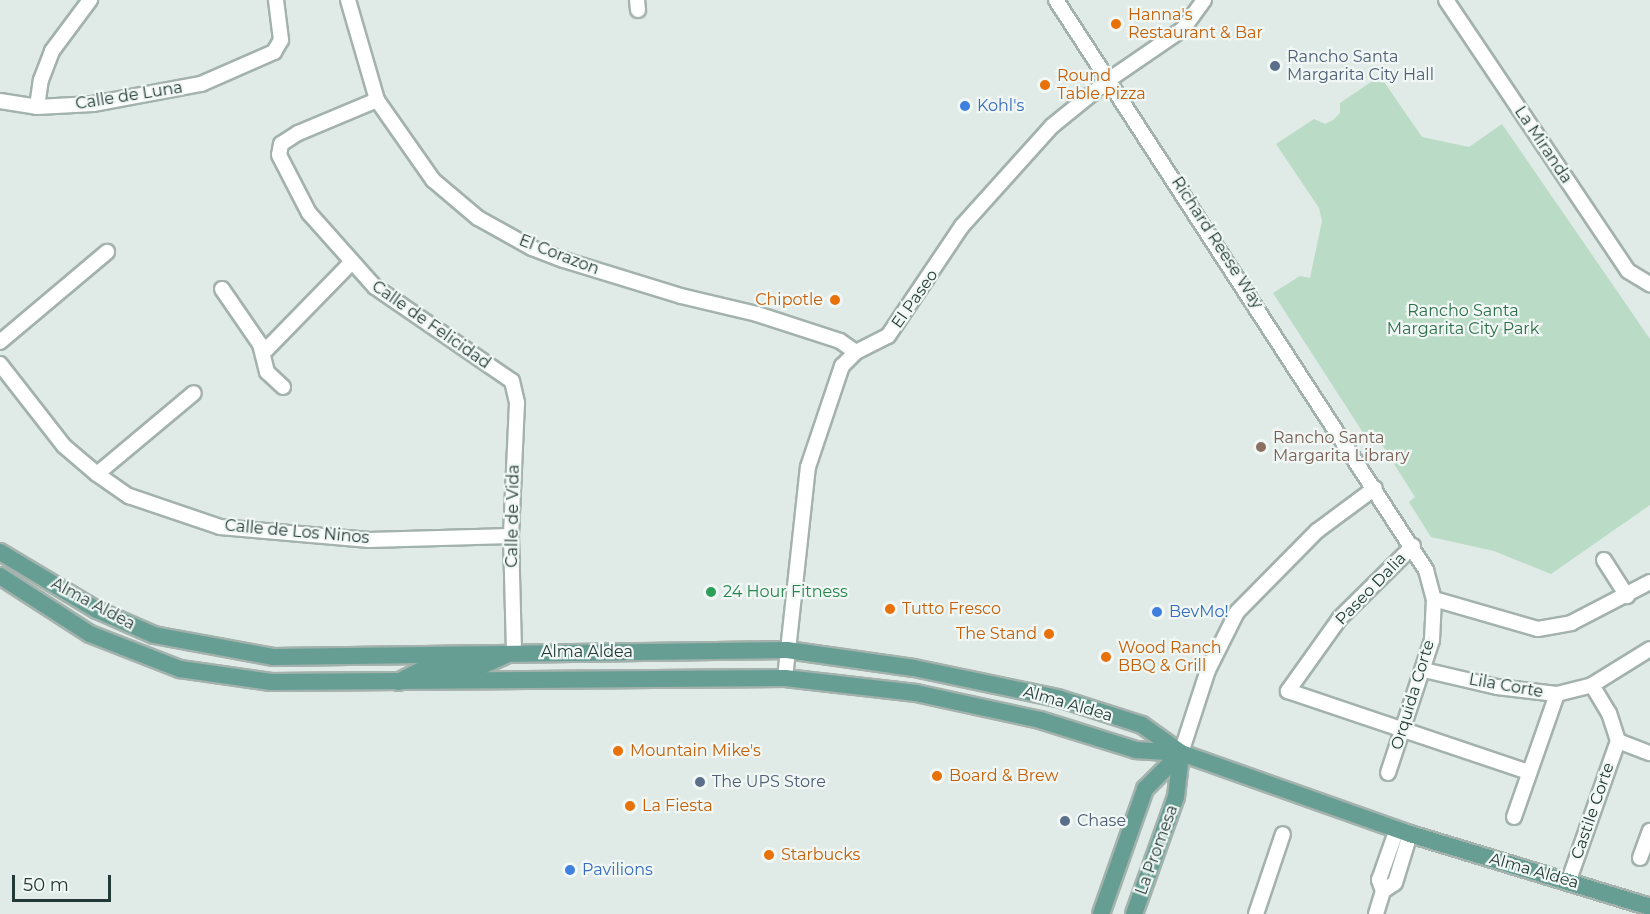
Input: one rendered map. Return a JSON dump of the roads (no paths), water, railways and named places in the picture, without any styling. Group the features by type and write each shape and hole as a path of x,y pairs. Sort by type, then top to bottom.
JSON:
{"main road":[{"name":"Alma Aldea","path":"0,552 97,609 154,634 295,658 514,652 787,650 914,668 1058,698 1142,726 1181,753 1403,832 1569,880 1650,907"},
{"name":"Alma Aldea","path":"0,576 90,634 180,669 294,684 661,676 785,678 916,693 1040,720 1136,750 1181,753"},
{"path":"397,683 426,668 484,665 514,652"},
{"name":"La Promesa","path":"1101,914 1145,789 1181,753"},
{"name":"La Promesa","path":"1134,914 1176,797 1181,753"}],"street":[{"path":"37,107 41,80 52,51 90,0"},
{"name":"Calle de Luna","path":"0,101 37,107 93,104 201,84 268,57 281,40 276,0"},
{"name":"El Corazon","path":"348,0 377,100 433,180 478,218 532,248 681,296 757,314 840,341 856,352"},
{"name":"Richard Reese Way","path":"1056,0 1110,79 1375,488"},
{"name":"El Paseo","path":"785,678 808,467 842,366 856,352 888,336 962,226 1052,126 1110,79 1183,29 1204,0"},
{"name":"La Miranda","path":"1446,0 1628,271 1648,284"},
{"name":"Calle de Felicidad","path":"377,100 281,144 279,155 301,201 351,263 375,287 512,381"},
{"path":"0,342 106,252"},
{"path":"264,352 351,263"},
{"path":"222,290 264,352 267,372 283,387"},
{"name":"Calle de Los Ninos","path":"0,364 64,446 97,474 129,496 220,527 369,540 511,536"},
{"name":"Calle de Vida","path":"512,381 517,403 511,536 514,652"},
{"path":"97,474 194,393"},
{"path":"1181,753 1208,670 1237,612 1276,569 1317,531 1375,488"},
{"name":"Orquida Corte","path":"1375,488 1426,570 1434,599 1432,640 1424,670 1388,773"},
{"name":"Paseo Dalia","path":"1404,728 1288,691 1340,618 1413,546"},
{"path":"1604,560 1627,596"},
{"path":"1434,599 1538,629 1571,623 1627,596 1650,582"},
{"name":"Lila Corte","path":"1424,670 1497,687 1557,694 1592,685 1650,649"},
{"path":"1592,685 1609,713 1617,741 1650,753"},
{"path":"1514,817 1557,694"},
{"path":"1404,728 1529,772"},
{"name":"Castile Corte","path":"1569,880 1617,741"},
{"path":"1640,858 1650,831"},
{"path":"1376,914 1383,891 1395,884 1403,832"},
{"path":"1256,914 1283,834"}],"place":[{"name":"Hanna's Restaurant & Bar","path":"1116,24"},
{"name":"Rancho Santa Margarita City Hall","path":"1275,66"},
{"name":"Round Table Pizza","path":"1045,85"},
{"name":"Kohl's","path":"965,106"},
{"name":"Chipotle","path":"835,300"},
{"name":"Rancho Santa Margarita Library","path":"1261,447"},
{"name":"24 Hour Fitness","path":"711,592"},
{"name":"Tutto Fresco","path":"890,609"},
{"name":"BevMo!","path":"1157,612"},
{"name":"The Stand","path":"1049,634"},
{"name":"Wood Ranch BBQ & Grill","path":"1106,657"},
{"name":"Mountain Mike's","path":"618,751"},
{"name":"Board & Brew","path":"937,776"},
{"name":"The UPS Store","path":"700,782"},
{"name":"La Fiesta","path":"630,806"},
{"name":"Chase","path":"1065,821"},
{"name":"Starbucks","path":"769,855"},
{"name":"Pavilions","path":"570,870"}],"park label":[{"name":"Rancho Santa Margarita City Park","path":"1463,320"}]}
